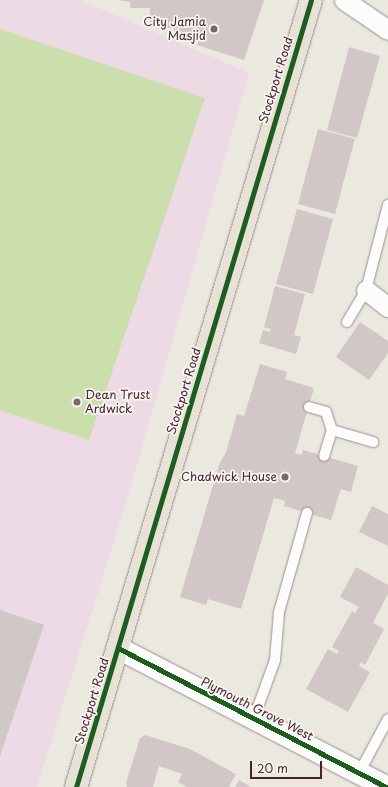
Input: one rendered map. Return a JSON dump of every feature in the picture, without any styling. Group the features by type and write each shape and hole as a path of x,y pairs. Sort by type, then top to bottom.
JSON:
{"highway":[{"name":"Stockport Road","path":"76,787 311,0"}],"street":[{"path":"344,0 388,30"},
{"path":"366,290 388,307"},
{"name":"Plymouth Grove West","path":"118,648 386,787"}],"lane":[{"path":"347,322 366,290 388,205"},
{"path":"309,407 326,412 332,430 324,456"},
{"path":"332,430 373,442"},
{"path":"254,718 275,660 279,612 307,513"},
{"path":"359,773 388,719"}],"shaded area":[{"name":"Dean Trust Ardwick","path":"0,0 80,0 249,73 126,503 37,787 0,787"}],"green space":[{"path":"0,29 205,98 89,440 0,410"}],"building":[{"name":"City Jamia Masjid","path":"117,0 264,0 244,60 197,45 201,34 174,31 174,28 167,28 167,25 155,26 150,22 150,8 130,8 130,2"},
{"path":"349,47 380,56 357,138 327,130"},
{"path":"318,129 355,139 335,214 298,204"},
{"path":"297,209 333,219 313,294 276,284"},
{"path":"275,286 305,294 294,335 301,337 296,354 259,343 263,330 270,332 271,329 264,327"},
{"path":"360,322 388,341 388,353 369,380 336,357"},
{"name":"Chadwick House","path":"260,364 287,372 285,379 314,388 295,453 301,455 303,450 358,466 351,492 341,489 331,520 284,506 285,501 274,498 241,609 208,599 206,605 180,597 219,465 226,452 237,414 244,416"},
{"path":"372,506 388,514 388,546 359,532"},
{"path":"356,567 388,585 388,594 373,623 384,629 365,665 361,662 359,666 370,672 348,712 306,689 328,649 337,654 339,651 332,647 352,611 355,613 359,607 340,597"},
{"path":"0,610 44,625 0,756"},
{"path":"145,735 190,749 236,774 229,787 187,787 178,782 182,774 159,766 153,787 127,787 126,783 140,738"},
{"path":"239,780 251,787 235,787"}],"cycle path":[{"path":"76,787 311,0"},
{"path":"118,648 386,787"}],"place":[{"name":"City Jamia Masjid","path":"214,29"},
{"name":"Dean Trust Ardwick","path":"77,402"},
{"name":"Chadwick House","path":"285,477"}]}
